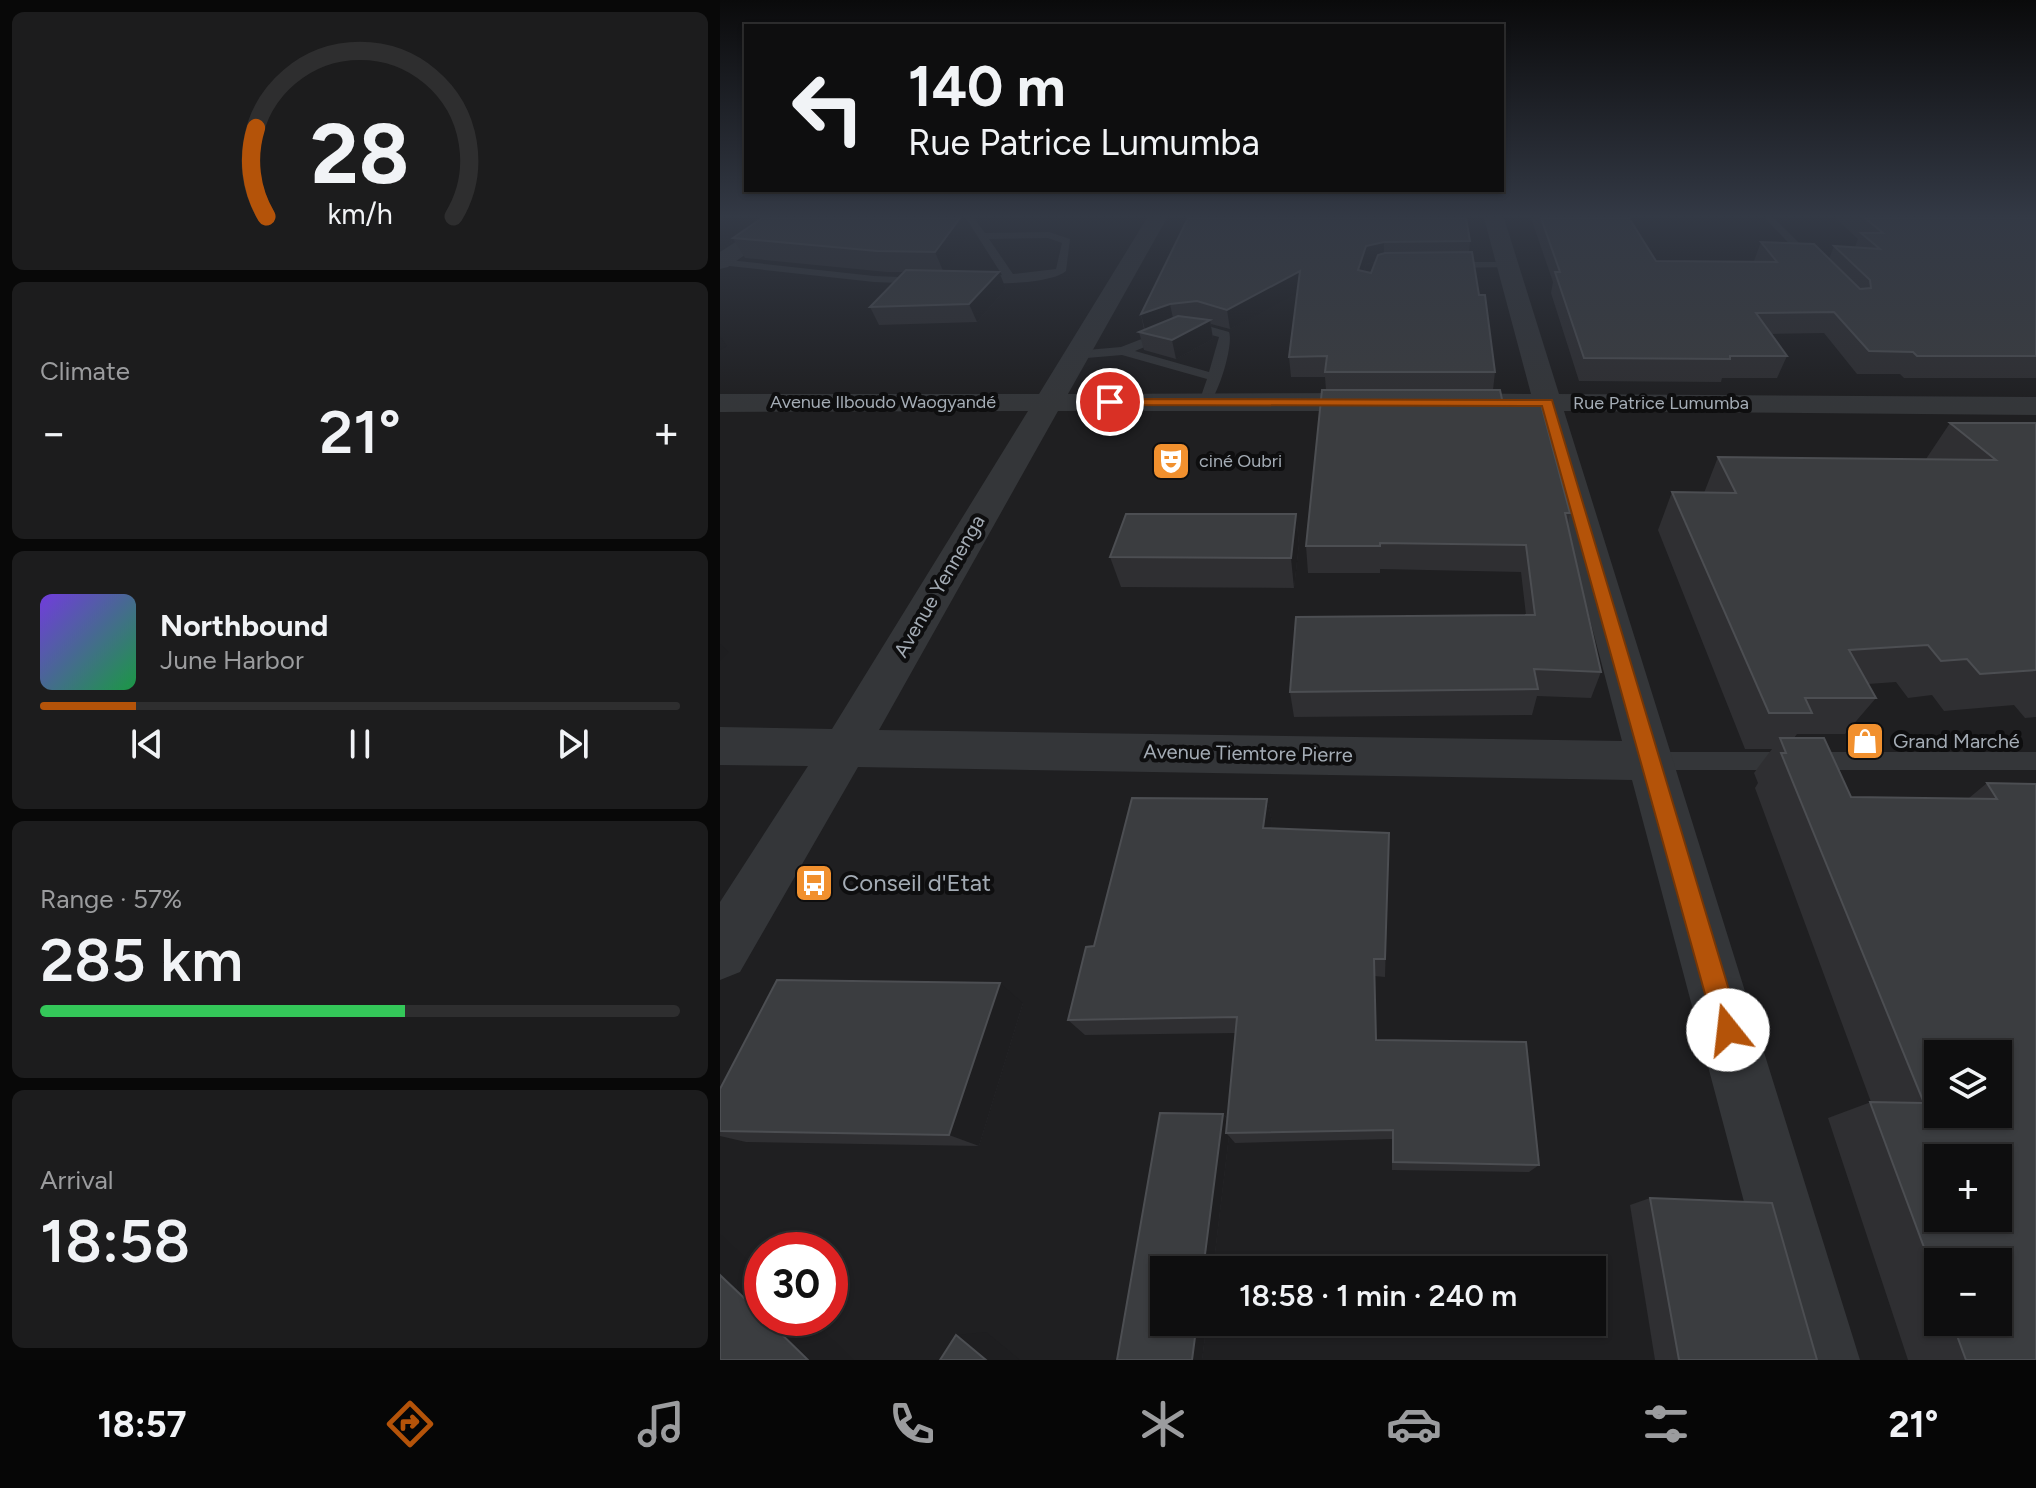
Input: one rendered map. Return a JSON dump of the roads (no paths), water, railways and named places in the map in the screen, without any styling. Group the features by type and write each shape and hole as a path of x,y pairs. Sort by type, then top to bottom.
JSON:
{"street":[{"name":"Avenue Yennenga","path":"720,952 846,746 1119,281"},
{"path":"1514,281 1823,1360"},
{"name":"Rue Patrice Lumumba","path":"1047,402 1211,390 1416,402 2036,406"},
{"name":"Avenue Ilboudo Waogyandé","path":"720,403 1047,402"},
{"name":"Avenue Tiemtore Pierre","path":"720,746 1650,761"}],"lane":[{"path":"1075,355 1123,351 1179,329 1201,328 1225,335 1211,390 1123,351"},
{"path":"1650,761 2036,761"}],"place":[{"name":"ciné Oubri","path":"1171,461"},
{"name":"Grand Marché","path":"1865,741"},
{"name":"Conseil d'Etat","path":"814,883"}]}
